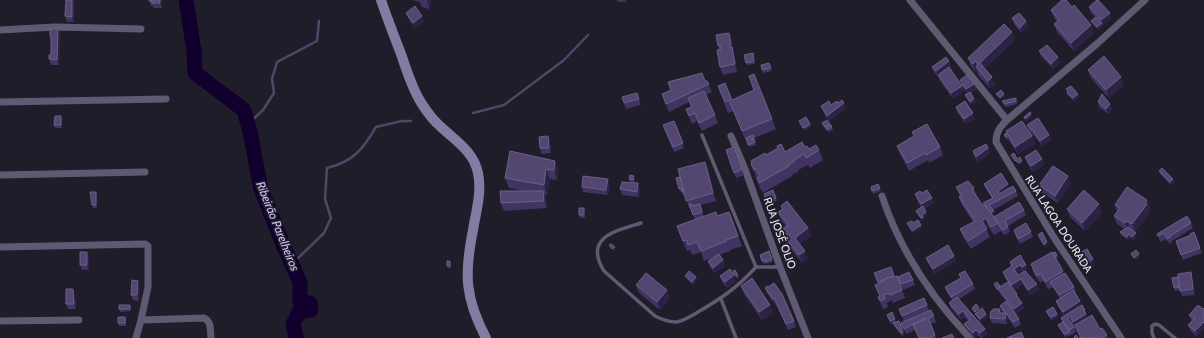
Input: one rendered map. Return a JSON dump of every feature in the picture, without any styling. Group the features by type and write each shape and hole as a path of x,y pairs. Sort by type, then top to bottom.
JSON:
{"main road":[{"path":"381,0 407,73 421,104 441,127 459,142 475,162 480,186 480,198 468,260 468,289 471,306 476,320 486,338"}],"street":[{"path":"910,0 1007,120"},
{"name":"RUA LAGOA DOURADA","path":"1121,338 1053,236 997,147 996,137 1000,128 1007,120 1099,42 1145,0"},
{"path":"0,30 55,27 141,29"},
{"path":"0,102 166,98"},
{"name":"RUA JOSÉ OLIO","path":"731,136 755,194 780,267 808,338"},
{"path":"0,174 145,172"},
{"path":"882,196 891,222 912,265 955,322 970,338"},
{"path":"0,247 145,244 148,246 148,287 136,338"},
{"path":"141,320 204,318 210,324 211,338"},
{"path":"0,321 79,320"}],"lane":[{"path":"702,135 756,267"},
{"path":"641,224 609,233 602,239 598,246 597,255 604,271 655,316 665,321 675,322 686,319 722,299 756,267 780,267"},
{"path":"722,299 736,338"},
{"path":"1154,338 1152,326 1155,324 1159,325 1175,338"}],"building":[{"path":"66,0 72,0 72,17 65,16"},
{"path":"149,0 160,0 160,3 152,3 152,1"},
{"path":"1062,0 1066,0 1072,7 1074,5 1091,25 1071,43 1054,24 1059,20 1051,10"},
{"path":"1097,0 1110,13 1101,20 1089,7"},
{"path":"415,6 422,16 413,23 406,13"},
{"path":"1019,13 1026,21 1020,28 1012,18"},
{"path":"1096,17 1102,23 1097,27 1091,21"},
{"path":"1004,24 1012,32 980,63 992,77 988,81 976,67 978,64 975,61 973,64 968,58"},
{"path":"50,29 58,29 57,60 49,59 49,55 51,55"},
{"path":"729,33 731,44 729,44 730,47 732,47 735,64 720,67 717,50 721,49 720,46 718,46 716,35"},
{"path":"1047,45 1058,57 1051,64 1039,51"},
{"path":"753,53 754,61 746,63 744,55"},
{"path":"1104,56 1121,77 1106,90 1088,70"},
{"path":"946,57 949,61 936,71 932,67"},
{"path":"769,63 771,68 762,70 761,65"},
{"path":"949,67 962,86 951,93 938,75"},
{"path":"702,73 705,81 709,84 666,104 662,94 671,90 668,82"},
{"path":"754,74 772,119 742,131 729,100 725,102 718,86 725,83 732,100 754,90 749,76"},
{"path":"967,75 974,84 966,89 960,80"},
{"path":"1071,86 1078,94 1073,98 1067,93 1068,91 1066,89"},
{"path":"1001,90 1004,94 1000,98 996,94"},
{"path":"704,91 715,115 699,123 695,113 689,116 686,109 692,107 688,98"},
{"path":"970,92 974,99 970,102 965,95"},
{"path":"637,93 639,99 624,103 622,97"},
{"path":"1102,94 1110,104 1106,109 1098,102"},
{"path":"1016,98 1016,101 1005,104 1002,101"},
{"path":"842,100 844,103 827,116 821,106 829,101 831,105"},
{"path":"965,101 973,113 964,119 956,107"},
{"path":"1030,112 1031,114 1025,119 1024,117"},
{"path":"55,116 61,116 61,125 54,125"},
{"path":"806,117 810,124 803,128 799,121"},
{"path":"1038,118 1049,135 1040,141 1033,132 1035,131 1032,131 1027,125"},
{"path":"827,120 830,124 825,127 822,123"},
{"path":"674,121 683,143 673,147 663,125"},
{"path":"1022,121 1032,136 1015,147 1006,131"},
{"path":"927,124 940,147 907,163 897,146 914,136 912,132"},
{"path":"831,125 832,127 827,130 826,127"},
{"path":"753,135 754,138 751,139 754,139 755,142 748,145 746,138"},
{"path":"548,136 549,148 540,148 539,137"},
{"path":"802,142 805,147 807,146 809,149 816,145 819,150 806,158 804,154 794,160 795,161 788,165 789,166 759,183 757,178 760,176 756,169 754,170 751,161 765,153 766,155 778,148 777,146 781,144 785,152"},
{"path":"986,144 988,148 976,157 973,151"},
{"path":"734,147 742,169 734,173 726,150"},
{"path":"1036,150 1042,159 1031,166 1025,157"},
{"path":"510,151 555,161 554,170 546,169 544,185 505,178"},
{"path":"1014,153 1017,159 1020,157 1022,161 1018,163 1016,160 1015,161 1011,155"},
{"path":"705,162 713,193 686,201 678,169"},
{"path":"1053,166 1068,176 1055,196 1039,185"},
{"path":"1162,168 1173,179 1170,182 1159,171"},
{"path":"1001,173 1008,184 998,191 999,194 1013,186 1016,191 989,205 994,211 991,213 983,203 993,198 984,184"},
{"path":"630,175 634,176 633,180 629,179"},
{"path":"583,176 608,179 606,190 582,187"},
{"path":"680,177 684,192 682,192 681,188 679,189 676,178"},
{"path":"968,181 974,188 972,189 983,206 985,205 998,223 991,227 986,218 982,221 987,229 968,241 960,229 975,221 959,197 962,196 956,187"},
{"path":"622,182 638,183 637,192 620,189"},
{"path":"878,184 880,188 872,191 871,187"},
{"path":"1127,187 1147,200 1145,203 1147,204 1132,224 1127,221 1125,223 1114,216 1120,208 1115,205"},
{"path":"773,190 776,198 767,202 764,194"},
{"path":"927,190 932,198 921,204 915,194 920,191 922,193"},
{"path":"1084,190 1099,204 1082,223 1067,209"},
{"path":"500,191 543,191 544,201 501,203"},
{"path":"90,192 96,192 96,205 92,205"},
{"path":"787,201 808,228 795,238 805,251 799,255 780,231 788,225 778,212 783,209 781,206"},
{"path":"1019,202 1024,210 1005,221 1008,227 1002,230 994,217"},
{"path":"689,204 692,204 693,206 700,204 702,212 693,215"},
{"path":"923,206 926,212 921,218 916,211"},
{"path":"1046,206 1051,207 1050,212"},
{"path":"579,208 584,208 584,215 579,215"},
{"path":"716,212 717,216 729,212 738,236 701,251 697,242 688,245 687,240 683,241 677,226"},
{"path":"1187,216 1191,223 1167,239 1164,233 1158,236 1157,234"},
{"path":"918,220 921,225 912,231 907,223 912,221 913,223"},
{"path":"1026,223 1031,232 1018,239 1014,230"},
{"path":"1128,227 1136,233 1132,237 1129,234 1127,237 1120,232"},
{"path":"1042,232 1047,242 1044,245 1038,235"},
{"path":"1194,232 1200,248 1181,255 1176,241 1191,235 1190,234"},
{"path":"611,244 615,247 612,249 609,245"},
{"path":"948,245 954,256 933,269 926,258"},
{"path":"1077,248 1080,253 1078,254 1079,257 1075,250"},
{"path":"1087,249 1093,259 1085,265 1078,254"},
{"path":"1136,250 1139,254 1134,258 1131,254"},
{"path":"769,251 772,259 765,262 765,260 762,261 760,255"},
{"path":"80,252 87,252 87,265 80,265"},
{"path":"1052,252 1063,271 1045,282 1041,274 1037,276 1031,264"},
{"path":"719,254 723,260 713,268 708,261"},
{"path":"1020,255 1026,265 1022,267 1020,265 1014,269 1018,275 1025,271 1037,284 1028,290 1021,279 1011,285 1003,272 1012,266 1010,262"},
{"path":"447,261 450,261 450,266 447,266"},
{"path":"891,267 894,276 878,282 874,273"},
{"path":"730,269 734,275 725,282 720,276"},
{"path":"735,270 738,275 736,276 733,271"},
{"path":"689,271 696,277 692,282 685,276"},
{"path":"965,271 973,284 951,297 945,287 961,278 959,274"},
{"path":"909,272 913,280 901,284 898,277"},
{"path":"1191,272 1193,289 1180,291 1178,274"},
{"path":"646,273 667,290 657,302 636,285"},
{"path":"1065,273 1074,287 1059,295 1050,282"},
{"path":"897,276 902,290 890,295 889,293 884,295 885,299 880,301 878,297 880,296 875,285 884,281 884,279"},
{"path":"1178,277 1179,287 1174,288 1172,278"},
{"path":"752,278 770,305 759,312 741,286"},
{"path":"132,280 138,281 137,295 131,295"},
{"path":"997,282 1000,286 997,289 994,284"},
{"path":"1008,282 1022,303 1014,309 998,288"},
{"path":"774,283 782,294 794,321 786,324 774,298 773,299 765,288"},
{"path":"66,289 73,289 74,304 66,304"},
{"path":"1073,290 1080,301 1063,312 1056,301"},
{"path":"957,297 985,329 980,333 976,330 973,333 964,324 970,320 963,311 959,314 949,303"},
{"path":"924,298 927,305 902,316 899,309"},
{"path":"1006,301 1019,319 1013,322 1000,306"},
{"path":"976,304 979,308 975,312 972,308"},
{"path":"119,305 130,305 130,309 119,309"},
{"path":"1082,305 1086,314 1073,322 1070,316 1068,318 1074,327 1069,330 1061,318"},
{"path":"1198,305 1203,309 1204,308 1204,322 1195,331 1188,325 1195,318 1189,315"},
{"path":"1053,307 1057,314 1050,317 1046,311"},
{"path":"982,308 986,314 980,319 975,314"},
{"path":"993,309 1000,309 999,313 1006,313 1005,319 990,318 991,311 993,311"},
{"path":"931,310 934,316 928,318 935,335 930,338 919,338 913,325 926,319 925,318 904,329 901,323"},
{"path":"892,312 895,319 890,321 887,315"},
{"path":"1092,315 1100,329 1102,328 1107,335 1101,338 1079,338 1081,337 1075,325"},
{"path":"118,317 125,317 125,323 118,323"},
{"path":"899,321 903,332 901,333 893,323"},
{"path":"1063,322 1070,332 1064,334 1058,325"},
{"path":"1021,332 1024,338 1007,338"},
{"path":"952,334 954,338 942,338"}],"waterway":[{"name":"Ribeirão Parelheiros","path":"186,0 194,51 195,73 244,110 250,132 261,189 284,247 300,282 300,301 310,303 311,310 299,312 293,324 296,336 295,338"},
{"path":"248,124 263,110 274,93 272,79 277,62 317,41 319,21"},
{"path":"473,113 504,105 564,60 588,35"},
{"path":"292,264 324,233 331,218 325,199 327,168 344,162 356,154 367,142 376,127 402,121 411,121"}]}
